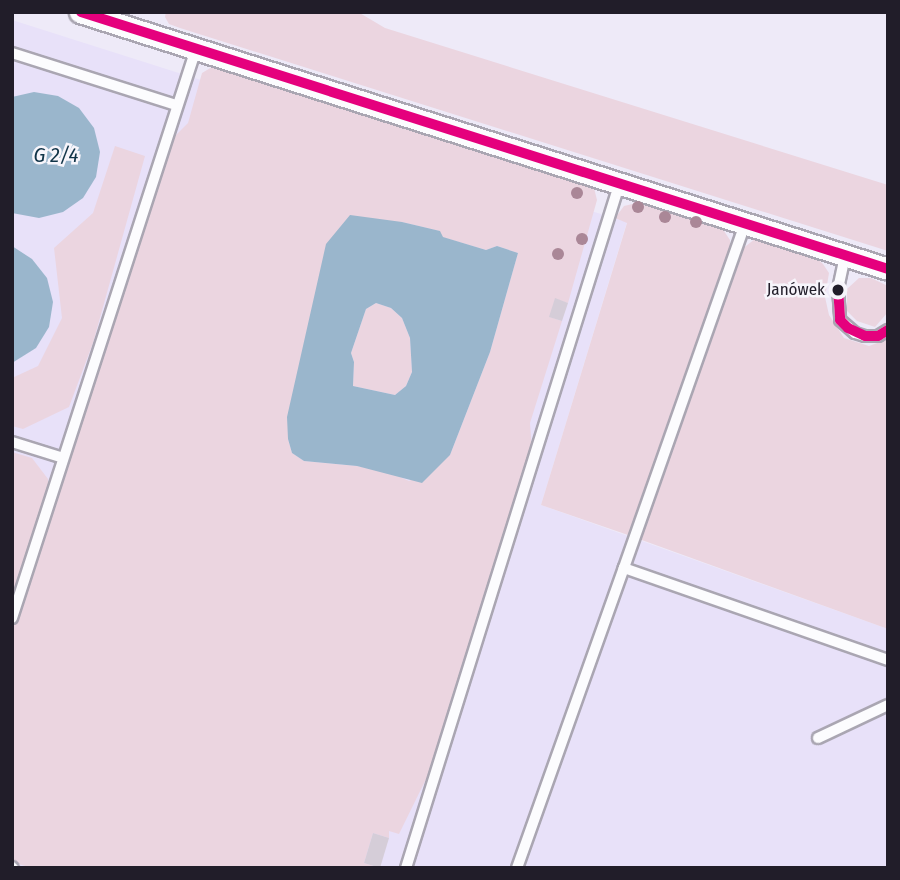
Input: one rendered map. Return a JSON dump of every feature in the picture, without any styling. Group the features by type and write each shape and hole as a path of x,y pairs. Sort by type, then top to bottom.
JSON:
{"street":[{"path":"80,12 888,270"}],"lane":[{"path":"12,618 196,49"},
{"path":"12,54 176,105"},
{"path":"406,868 619,185"},
{"path":"517,868 745,224"},
{"path":"845,256 838,288 840,320 855,333 865,336 878,336 888,330"},
{"path":"12,442 63,458"},
{"path":"624,568 888,660"},
{"path":"818,738 888,705"}],"shaded area":[{"path":"166,12 358,12 385,28 888,185 888,251 180,28 169,24 165,17"},
{"path":"12,20 204,81 201,91 627,222 541,505 888,629 888,868 12,868"},
{"path":"217,64 593,184 597,200 568,303 555,299 550,317 562,321 530,423 532,451 430,771 399,834 389,831 389,838 373,833 364,863 380,868 32,868 12,862 12,631 172,139 188,123 202,73","holes":["402,222 439,231 442,237 486,250 497,246 518,253 490,352 450,455 409,481 391,473 357,466 304,461 292,453 288,439"]},
{"path":"115,146 145,156 93,343 69,407 23,429 12,426 12,378 38,366 62,318 54,248 93,213"},
{"path":"645,201 720,225 730,240 730,251 628,535 541,505 627,223 615,218 624,206"},
{"path":"755,239 814,256 823,264 829,273 825,297 829,315 844,338 869,346 888,339 888,629 639,539 742,249"},
{"path":"859,278 871,278 888,286 888,312 875,327 857,321 847,311 847,289"},
{"path":"376,303 391,308 402,318 410,338 412,372 406,386 395,395 353,386 354,362 351,353 366,309"},
{"path":"12,452 32,458 48,479 48,488 12,601"}],"water":[{"name":"G 2/4","path":"34,92 58,96 79,108 94,128 100,152 96,177 83,198 63,212 39,218 12,213 12,97"},
{"path":"350,215 402,222 440,231 443,237 486,250 497,246 518,253 490,352 450,455 422,483 357,466 304,461 292,453 287,417 326,244","holes":["376,303 391,308 402,318 410,338 412,372 406,386 395,395 353,386 354,362 351,353 366,309"]},
{"path":"12,246 32,259 47,278 53,302 49,327 36,348 12,363"}],"building":[{"path":"555,298 568,303 562,321 549,317"},
{"path":"373,833 389,838 380,868 364,863"}],"transit line":[{"path":"81,12 888,269"},
{"path":"838,288 840,320 848,328 865,336 878,336 888,330"}],"place":[{"name":"Janówek","path":"838,290"}]}
